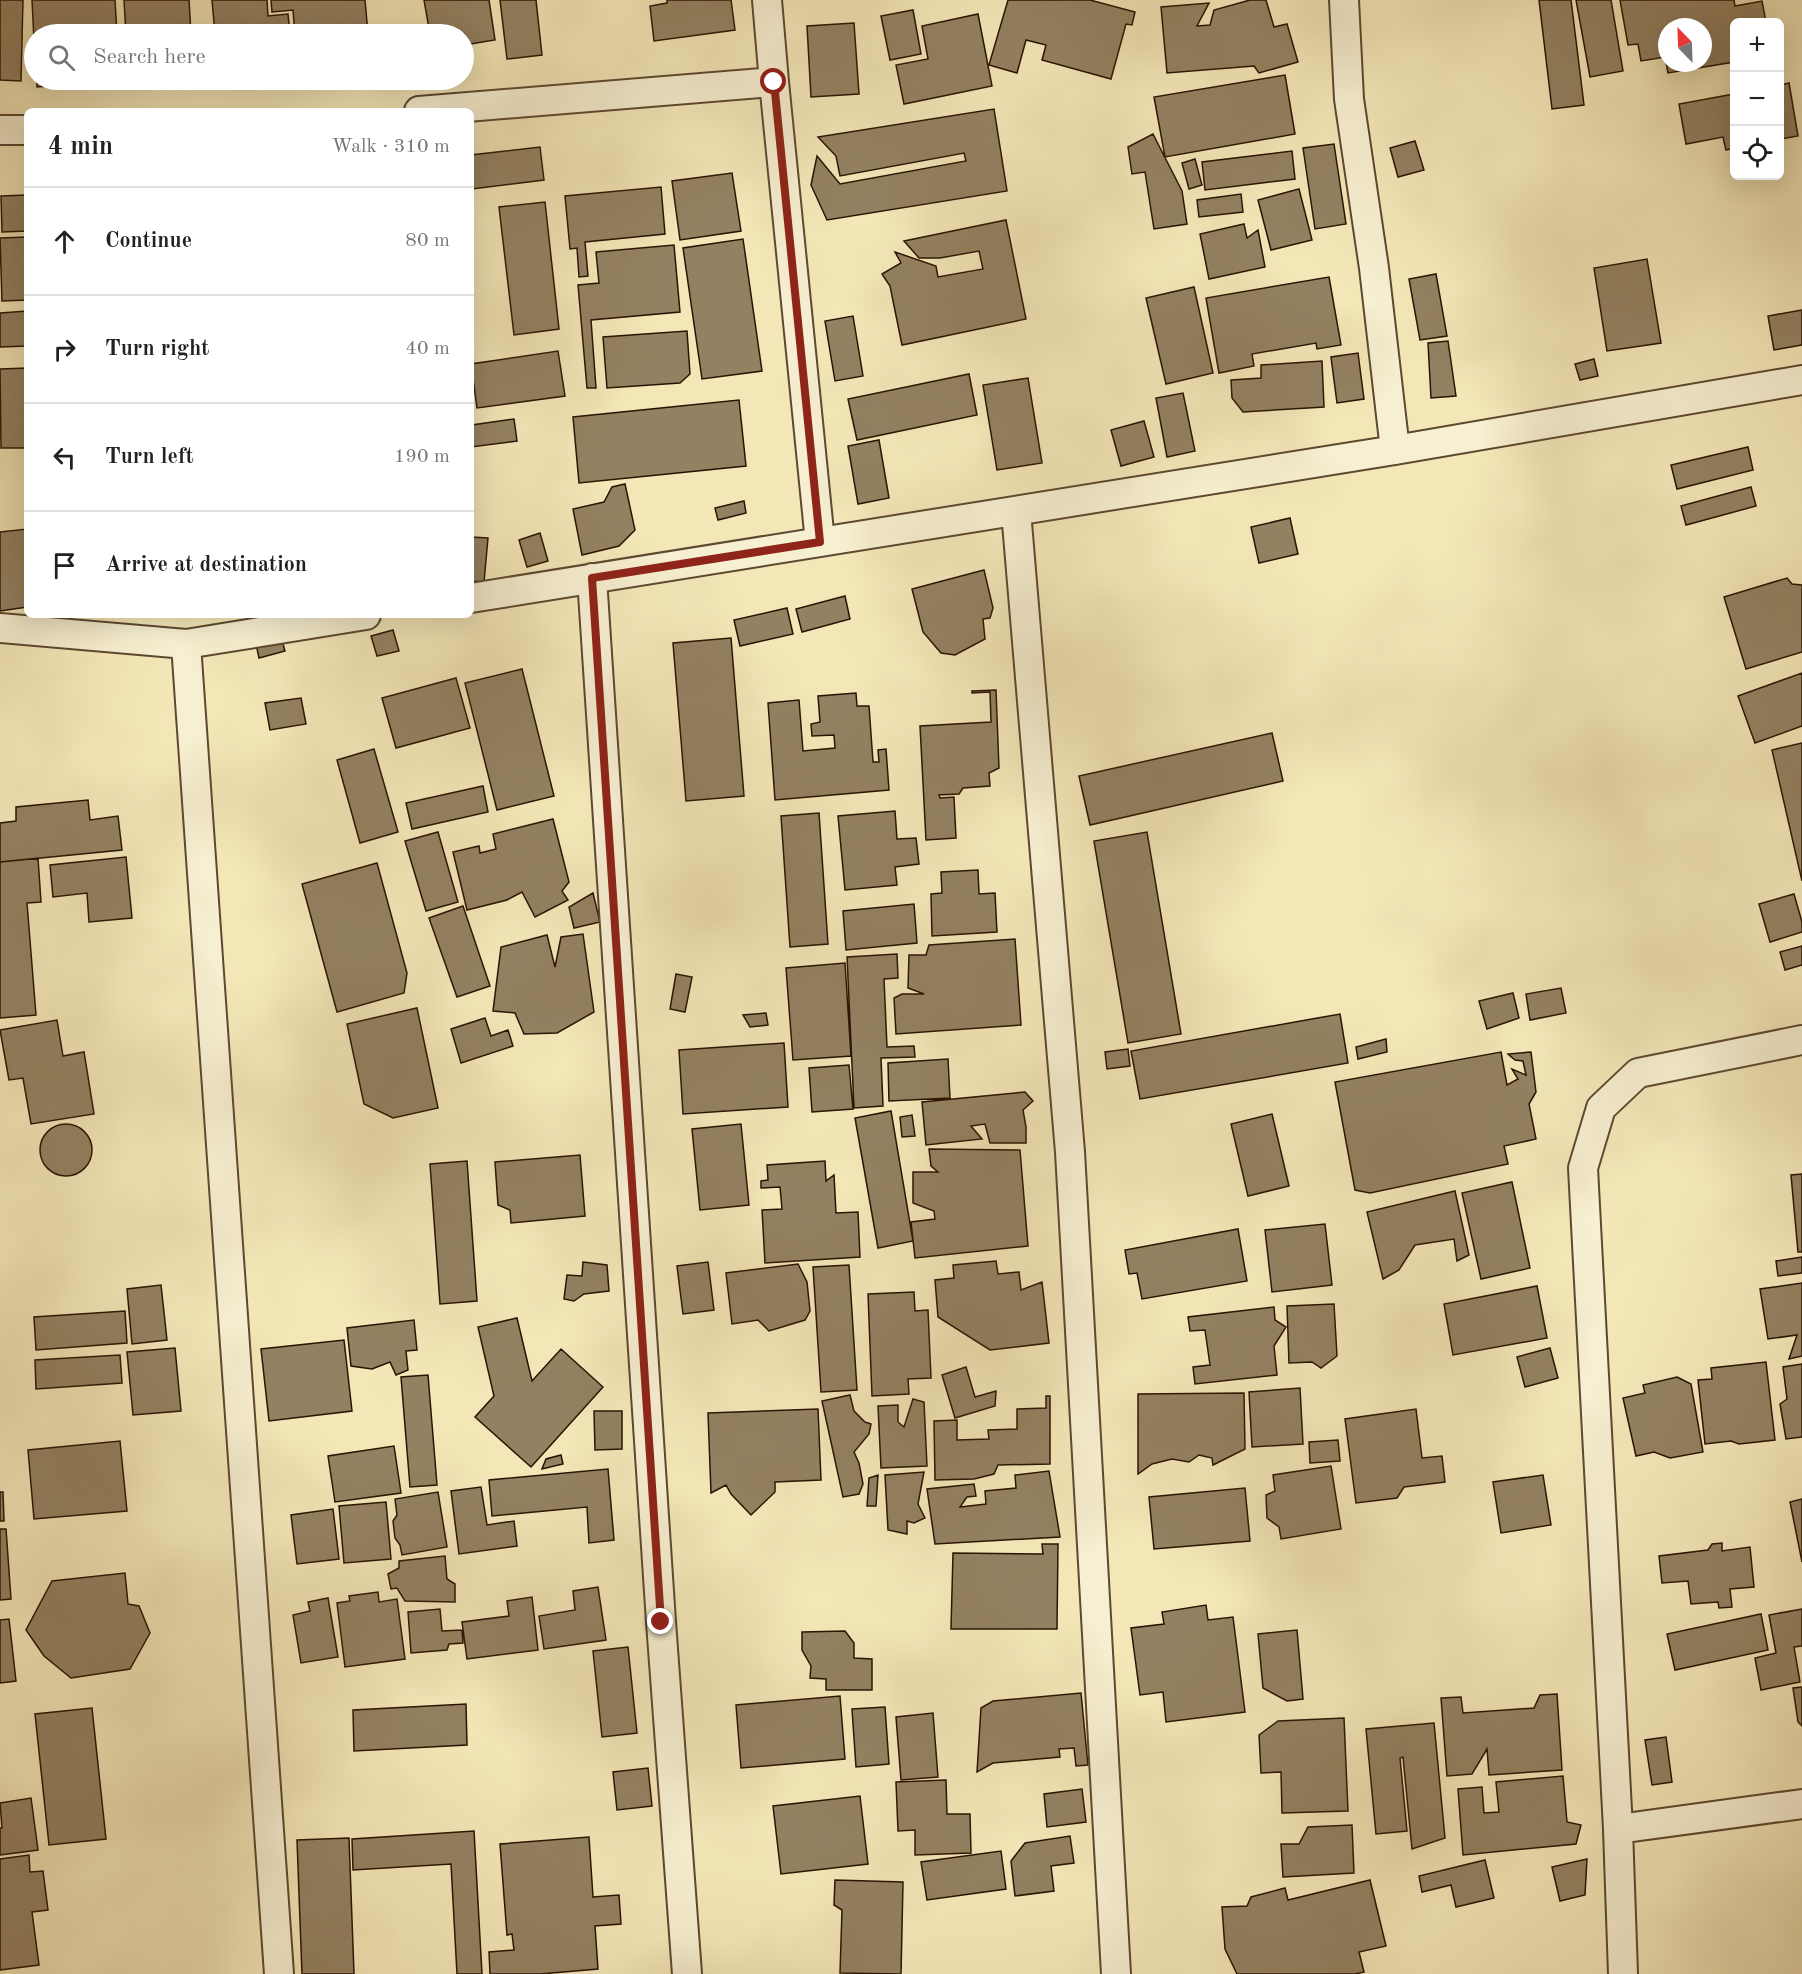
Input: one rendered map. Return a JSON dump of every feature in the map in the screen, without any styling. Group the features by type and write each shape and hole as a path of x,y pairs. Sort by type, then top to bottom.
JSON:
{"street":[{"path":"767,0 820,542"},
{"path":"1344,0 1349,99 1374,268 1395,450"},
{"path":"456,108 774,82"},
{"path":"0,130 24,130"},
{"path":"474,598 1395,450 1802,380"},
{"path":"1016,511 1070,1152 1116,1974"},
{"path":"592,578 661,1622 687,1974"},
{"path":"0,628 186,644 347,618"},
{"path":"186,644 279,1974"},
{"path":"1623,1974 1618,1829 1583,1168 1601,1108 1638,1073 1802,1040"},
{"path":"1618,1829 1802,1804"}],"building":[{"path":"0,0 23,0 21,81 0,80"},
{"path":"32,0 115,0 116,24 33,24"},
{"path":"124,0 189,0 190,24 125,24"},
{"path":"212,0 267,0 268,16 288,14 289,24 214,24"},
{"path":"271,0 365,0 367,24 294,24 293,10 272,12"},
{"path":"424,0 489,0 495,40 474,43 474,24 428,24"},
{"path":"500,0 536,0 542,55 507,59"},
{"path":"667,0 731,0 735,30 654,41 650,6 667,3"},
{"path":"1008,0 1090,0 1135,12 1132,25 1126,24 1111,79 1042,60 1046,45 1026,40 1017,73 989,65"},
{"path":"1250,0 1266,0 1274,27 1287,24 1298,62 1259,73 1254,66 1167,73 1161,7 1209,3 1197,26 1210,25 1214,10"},
{"path":"1539,0 1571,0 1584,105 1552,109"},
{"path":"1576,0 1611,0 1623,71 1590,77"},
{"path":"1620,0 1734,0 1735,6 1762,1 1765,18 1730,18 1730,63 1712,66 1712,18 1658,18 1658,58 1641,61 1638,44 1628,45"},
{"path":"913,10 921,54 890,60 881,16"},
{"path":"978,14 992,86 904,104 896,65 928,59 922,26"},
{"path":"854,23 859,94 811,97 807,26"},
{"path":"1285,75 1295,134 1165,157 1154,97"},
{"path":"1789,83 1798,136 1784,138 1784,126 1784,84"},
{"path":"1730,95 1730,149 1726,150 1723,137 1686,144 1679,104"},
{"path":"994,109 1007,191 827,220 811,185 817,156 840,184 966,161 964,153 840,176 836,156 818,137"},
{"path":"1153,134 1182,191 1187,224 1154,229 1145,172 1132,174 1128,147"},
{"path":"1415,141 1424,170 1398,177 1390,148"},
{"path":"1334,144 1346,224 1315,229 1303,148"},
{"path":"540,147 544,180 474,189 474,155"},
{"path":"1292,151 1295,179 1205,190 1202,162"},
{"path":"1195,159 1202,185 1189,189 1182,163"},
{"path":"732,173 741,231 680,240 672,181"},
{"path":"661,187 665,234 585,242 588,276 579,277 577,248 570,249 565,196"},
{"path":"1299,189 1312,240 1271,250 1258,200"},
{"path":"1241,194 1243,212 1199,217 1197,200"},
{"path":"24,195 24,231 2,232 1,196"},
{"path":"545,202 559,329 514,335 499,207"},
{"path":"1006,220 1026,319 902,345 890,286 882,274 901,263 895,252 936,266 938,277 983,269 979,251 940,258 919,258 904,241"},
{"path":"1244,224 1247,238 1258,230 1265,267 1209,279 1200,234"},
{"path":"24,237 24,300 2,301 0,238"},
{"path":"743,239 762,371 702,379 683,248"},
{"path":"674,245 680,312 591,320 596,388 587,388 578,285 599,283 596,252"},
{"path":"1647,259 1661,343 1607,351 1594,268"},
{"path":"1436,274 1447,336 1420,340 1409,279"},
{"path":"1329,277 1341,345 1317,349 1316,343 1252,354 1254,366 1219,373 1206,298"},
{"path":"1194,287 1213,373 1166,384 1146,298"},
{"path":"1802,310 1802,345 1774,350 1768,316"},
{"path":"24,311 24,346 0,347 0,313"},
{"path":"853,316 863,376 835,381 825,321"},
{"path":"687,331 690,374 680,383 607,388 603,337"},
{"path":"1448,341 1456,396 1431,398 1428,343"},
{"path":"558,351 565,396 477,408 474,364"},
{"path":"1358,353 1364,399 1337,403 1331,357"},
{"path":"1594,359 1598,376 1580,380 1575,364"},
{"path":"1322,361 1324,407 1243,412 1232,398 1231,380 1261,378 1261,365"},
{"path":"24,368 24,448 1,448 0,369"},
{"path":"969,374 977,415 857,440 848,399"},
{"path":"1028,378 1042,463 997,470 983,385"},
{"path":"1183,393 1195,451 1167,457 1156,398"},
{"path":"739,400 746,466 579,483 573,417"},
{"path":"514,419 517,441 474,447 474,425"},
{"path":"1144,421 1154,457 1121,466 1111,430"},
{"path":"879,440 889,498 858,504 848,446"},
{"path":"1748,447 1753,470 1677,489 1671,465"},
{"path":"625,484 635,530 619,546 582,555 573,509 604,502 612,487"},
{"path":"1751,487 1756,506 1686,525 1681,506"},
{"path":"744,501 746,513 718,520 715,508"},
{"path":"1290,518 1298,554 1259,563 1251,527"},
{"path":"24,529 24,607 0,611 0,532"},
{"path":"540,533 548,561 527,567 519,540"},
{"path":"474,537 488,538 484,582 474,581"},
{"path":"984,570 993,608 990,618 983,619 985,639 955,655 941,653 923,632 912,589"},
{"path":"1787,578 1792,584 1802,585 1802,652 1746,669 1724,597"},
{"path":"845,596 850,619 802,632 796,609"},
{"path":"787,608 793,634 740,646 734,620"},
{"path":"393,630 399,651 377,656 371,636"},
{"path":"281,637 285,651 259,658 256,644"},
{"path":"731,638 744,796 686,801 673,643"},
{"path":"522,669 554,796 497,810 465,683"},
{"path":"1802,673 1802,726 1755,743 1738,696"},
{"path":"456,678 470,728 396,748 382,698"},
{"path":"996,690 999,768 989,773 990,786 963,788 959,794 939,795 940,798 954,797 956,838 926,840 920,726 991,722 990,692 972,693 972,691"},
{"path":"856,693 857,706 869,706 873,762 879,762 878,750 886,749 889,790 775,800 768,703 799,700 803,751 835,748 834,735 812,736 811,724 820,722 818,696"},
{"path":"301,698 306,724 270,730 265,703"},
{"path":"1272,733 1283,781 1090,825 1079,776"},
{"path":"1802,743 1802,881 1772,750"},
{"path":"374,749 398,832 360,843 337,760"},
{"path":"483,786 488,812 412,829 406,803"},
{"path":"88,800 90,820 118,816 122,850 0,862 0,823 16,821 16,807"},
{"path":"895,811 897,839 916,838 919,864 895,867 897,885 845,890 838,816"},
{"path":"819,813 828,944 790,947 781,816"},
{"path":"553,819 569,882 562,891 568,900 535,917 522,892 507,900 467,910 453,852 479,846 480,853 496,849 493,834"},
{"path":"438,832 458,902 426,911 405,841"},
{"path":"1147,832 1181,1034 1128,1043 1094,841"},
{"path":"126,857 132,918 89,922 87,893 53,897 50,865"},
{"path":"38,858 41,902 27,903 36,1015 0,1018 0,862"},
{"path":"377,863 407,973 404,993 337,1012 302,884"},
{"path":"978,870 979,894 995,893 997,932 932,936 931,894 942,893 941,872"},
{"path":"593,893 600,922 574,928 569,907"},
{"path":"1794,894 1802,922 1802,932 1770,942 1759,904"},
{"path":"914,904 917,943 846,950 843,911"},
{"path":"463,906 490,986 457,997 429,918"},
{"path":"583,934 594,1012 557,1033 524,1034 515,1013 493,1011 501,947 547,935 555,967 561,937"},
{"path":"1015,939 1021,1025 896,1034 894,998 902,994 924,994 908,988 909,955 926,955 929,945"},
{"path":"1802,946 1802,965 1785,970 1780,952"},
{"path":"897,954 898,978 884,979 887,1047 914,1046 915,1057 881,1058 883,1106 854,1108 847,957"},
{"path":"845,963 851,1056 793,1060 786,968"},
{"path":"676,974 692,977 685,1012 670,1009"},
{"path":"1561,988 1566,1013 1530,1020 1526,994"},
{"path":"1513,993 1519,1018 1487,1029 1479,1001"},
{"path":"417,1008 438,1108 393,1118 364,1104 347,1024"},
{"path":"766,1013 768,1025 750,1027 743,1015"},
{"path":"1340,1014 1348,1063 1140,1099 1131,1051"},
{"path":"485,1018 491,1036 508,1030 513,1046 461,1063 451,1029"},
{"path":"57,1020 63,1056 84,1052 94,1114 31,1124 23,1078 9,1080 0,1030"},
{"path":"1386,1039 1387,1052 1358,1059 1356,1047"},
{"path":"784,1043 788,1107 683,1114 679,1050"},
{"path":"1128,1049 1130,1066 1107,1069 1105,1052"},
{"path":"1501,1052 1507,1085 1518,1079 1512,1069 1526,1075 1523,1061 1515,1060 1508,1054 1531,1052 1536,1092 1529,1104 1536,1139 1504,1146 1508,1164 1370,1193 1355,1190 1335,1082"},
{"path":"948,1059 950,1098 889,1101 888,1063"},
{"path":"849,1065 853,1109 812,1112 809,1068"},
{"path":"1025,1092 1033,1101 1023,1110 1026,1143 990,1143 985,1124 971,1126 982,1139 926,1145 922,1102"},
{"path":"891,1111 913,1241 878,1248 855,1118"},
{"path":"1272,1114 1289,1186 1248,1196 1231,1124"},
{"path":"912,1115 915,1136 902,1137 900,1117"},
{"path":"61,1124 71,1124 85,1131 92,1150 85,1169 71,1176 61,1176 51,1172 44,1165 40,1155 40,1145 44,1135 51,1128"},
{"path":"741,1124 749,1205 700,1210 692,1129"},
{"path":"929,1149 1020,1150 1028,1246 915,1258 911,1222 935,1219 934,1211 913,1203 913,1172 938,1172 931,1166"},
{"path":"580,1155 585,1216 511,1223 510,1210 498,1205 495,1162"},
{"path":"467,1161 477,1301 440,1304 430,1164"},
{"path":"825,1161 826,1181 834,1175 836,1213 858,1212 860,1257 765,1263 762,1210 782,1209 780,1187 761,1188 761,1181 768,1180 767,1165"},
{"path":"1802,1174 1802,1252 1798,1252 1791,1175"},
{"path":"1512,1182 1530,1268 1481,1279 1462,1193"},
{"path":"1455,1191 1469,1255 1457,1261 1454,1239 1415,1245 1399,1270 1383,1279 1367,1212"},
{"path":"1325,1224 1332,1285 1272,1292 1265,1230"},
{"path":"1238,1229 1247,1281 1142,1299 1137,1273 1129,1274 1125,1250"},
{"path":"1802,1257 1802,1273 1778,1276 1776,1261"},
{"path":"996,1261 998,1274 1019,1272 1021,1290 1042,1282 1049,1343 990,1350 938,1317 935,1280 954,1278 953,1265"},
{"path":"583,1262 607,1265 609,1291 584,1294 574,1301 564,1299 567,1275 582,1276"},
{"path":"708,1262 714,1310 683,1314 677,1266"},
{"path":"798,1264 807,1282 810,1311 805,1320 769,1331 758,1320 732,1324 726,1273"},
{"path":"849,1265 857,1390 821,1392 813,1267"},
{"path":"1802,1283 1802,1356 1789,1359 1797,1335 1768,1339 1760,1289"},
{"path":"161,1285 167,1340 132,1344 127,1289"},
{"path":"1537,1286 1547,1338 1453,1355 1444,1304"},
{"path":"914,1292 915,1311 928,1310 931,1378 908,1379 909,1394 872,1396 868,1294"},
{"path":"1334,1304 1337,1356 1321,1368 1312,1362 1289,1363 1287,1306"},
{"path":"1274,1307 1275,1320 1286,1327 1274,1346 1277,1375 1195,1384 1193,1367 1210,1365 1205,1330 1190,1331 1188,1317"},
{"path":"125,1311 127,1343 36,1350 34,1317"},
{"path":"517,1318 532,1381 561,1349 603,1387 531,1467 475,1417 494,1396 478,1327"},
{"path":"414,1320 417,1350 406,1351 408,1370 396,1375 390,1362 372,1369 351,1366 347,1328"},
{"path":"344,1340 352,1411 269,1421 261,1349"},
{"path":"175,1348 181,1411 133,1415 127,1352"},
{"path":"1550,1348 1558,1378 1525,1387 1517,1357"},
{"path":"120,1355 122,1383 36,1389 35,1360"},
{"path":"1766,1362 1775,1440 1739,1444 1731,1441 1705,1444 1698,1380 1712,1379 1711,1368"},
{"path":"1802,1364 1802,1437 1786,1439 1780,1404 1787,1399 1783,1367"},
{"path":"966,1367 975,1397 996,1391 995,1406 955,1418 942,1375"},
{"path":"428,1375 437,1485 410,1487 401,1377"},
{"path":"1677,1377 1691,1384 1703,1452 1670,1458 1654,1452 1636,1456 1623,1398 1645,1393 1643,1385"},
{"path":"1300,1388 1303,1444 1252,1447 1249,1392"},
{"path":"1244,1393 1245,1449 1213,1465 1212,1458 1199,1455 1189,1462 1172,1459 1152,1464 1138,1474 1138,1394"},
{"path":"850,1395 854,1411 865,1422 871,1424 869,1434 854,1452 859,1463 863,1484 859,1494 843,1497 822,1401"},
{"path":"1046,1396 1050,1396 1050,1464 998,1465 994,1474 974,1479 935,1480 934,1421 957,1420 957,1440 989,1439 988,1430 1017,1429 1017,1409 1046,1408"},
{"path":"913,1399 924,1402 927,1466 881,1468 878,1406 898,1405 898,1422 904,1427"},
{"path":"818,1409 821,1480 775,1482 775,1492 751,1515 731,1494 726,1485 711,1493 708,1413"},
{"path":"1416,1409 1422,1458 1442,1456 1445,1482 1404,1487 1397,1498 1356,1503 1345,1419"},
{"path":"594,1411 622,1411 622,1449 595,1450"},
{"path":"1338,1440 1340,1461 1310,1463 1309,1442"},
{"path":"120,1441 127,1511 34,1519 28,1450"},
{"path":"394,1446 401,1493 335,1502 328,1456"},
{"path":"561,1455 563,1464 542,1469 546,1459"},
{"path":"1331,1466 1341,1529 1281,1539 1279,1527 1267,1518 1266,1495 1275,1491 1273,1475"},
{"path":"608,1469 614,1540 589,1543 587,1507 492,1516 489,1480"},
{"path":"1049,1471 1060,1537 935,1544 927,1489 974,1484 976,1496 967,1497 960,1507 986,1504 985,1491 1016,1488 1015,1475"},
{"path":"924,1472 918,1504 925,1518 914,1523 907,1521 907,1534 888,1530 885,1475"},
{"path":"878,1475 876,1506 867,1506 869,1478"},
{"path":"1543,1475 1551,1525 1501,1533 1493,1482"},
{"path":"481,1487 487,1525 514,1521 517,1546 459,1554 451,1491"},
{"path":"1245,1488 1250,1541 1154,1549 1149,1497"},
{"path":"0,1492 3,1492 4,1521 0,1521"},
{"path":"438,1492 447,1547 402,1555 400,1545 395,1538 393,1521 397,1515 395,1499"},
{"path":"1802,1499 1802,1562 1790,1502"},
{"path":"386,1502 391,1559 344,1563 339,1506"},
{"path":"333,1509 339,1559 297,1564 291,1515"},
{"path":"0,1529 6,1529 11,1599 0,1600"},
{"path":"1722,1543 1722,1551 1750,1547 1754,1587 1730,1589 1732,1607 1719,1608 1718,1602 1691,1604 1688,1581 1662,1583 1659,1556 1708,1550 1712,1544"},
{"path":"1042,1544 1058,1544 1057,1629 951,1629 953,1553 1043,1554"},
{"path":"445,1556 447,1579 455,1584 455,1602 405,1601 397,1588 391,1589 388,1574 399,1568 399,1561"},
{"path":"125,1573 128,1604 139,1606 150,1633 130,1669 71,1678 44,1656 26,1630 52,1581"},
{"path":"598,1587 606,1640 544,1649 539,1616 575,1610 573,1591"},
{"path":"378,1592 379,1602 397,1599 405,1659 345,1667 337,1603 350,1601 349,1596"},
{"path":"532,1597 538,1650 467,1659 462,1622 509,1616 507,1601"},
{"path":"328,1598 338,1657 301,1663 293,1615 310,1611 308,1602"},
{"path":"1206,1605 1208,1620 1233,1617 1245,1712 1166,1722 1163,1692 1140,1695 1131,1628 1164,1624 1162,1612"},
{"path":"440,1609 442,1631 462,1630 463,1643 449,1644 447,1650 411,1653 408,1612"},
{"path":"1802,1609 1802,1646 1794,1647 1800,1682 1761,1690 1755,1658 1776,1653 1769,1615"},
{"path":"1761,1614 1768,1650 1675,1670 1667,1634"},
{"path":"9,1619 16,1681 0,1683 0,1620"},
{"path":"1297,1630 1303,1699 1287,1701 1263,1688 1258,1634"},
{"path":"845,1631 854,1643 854,1658 872,1659 872,1690 826,1690 826,1679 810,1678 811,1666 802,1650 802,1632"},
{"path":"628,1647 637,1733 602,1737 593,1651"},
{"path":"1802,1687 1802,1726 1798,1722 1793,1688"},
{"path":"1081,1693 1088,1765 1076,1766 1074,1748 1059,1749 1060,1757 993,1763 977,1772 981,1708 993,1701"},
{"path":"1557,1694 1562,1770 1489,1775 1487,1749 1472,1774 1447,1776 1441,1698 1461,1697 1463,1713 1534,1708 1540,1695"},
{"path":"840,1696 845,1759 741,1768 736,1705"},
{"path":"466,1704 467,1745 354,1751 353,1710"},
{"path":"885,1707 889,1764 856,1767 852,1709"},
{"path":"92,1708 106,1839 49,1845 35,1714"},
{"path":"933,1713 938,1777 901,1780 896,1717"},
{"path":"1344,1718 1348,1811 1282,1813 1281,1772 1261,1773 1259,1735 1278,1721"},
{"path":"1434,1723 1445,1838 1412,1849 1403,1757 1400,1758 1407,1831 1376,1834 1366,1729"},
{"path":"1666,1737 1672,1782 1652,1785 1645,1740"},
{"path":"648,1768 652,1806 617,1810 613,1772"},
{"path":"1563,1776 1567,1822 1581,1825 1576,1844 1463,1855 1458,1789 1482,1787 1484,1813 1499,1812 1496,1782"},
{"path":"946,1780 947,1814 970,1814 971,1853 915,1855 915,1830 898,1831 896,1782"},
{"path":"1082,1789 1086,1822 1047,1827 1044,1794"},
{"path":"860,1796 868,1864 781,1874 773,1806"},
{"path":"31,1798 38,1850 0,1855 0,1828 2,1828 0,1803"},
{"path":"1352,1825 1354,1873 1283,1877 1281,1844 1299,1844 1308,1827"},
{"path":"474,1831 482,1974 457,1974 451,1864 353,1870 352,1839"},
{"path":"1070,1836 1074,1863 1051,1866 1054,1891 1015,1896 1011,1861 1025,1843"},
{"path":"589,1837 593,1897 619,1895 621,1924 595,1926 598,1969 540,1974 490,1974 489,1952 514,1950 512,1934 507,1935 500,1844"},
{"path":"349,1838 354,1974 302,1974 297,1840"},
{"path":"1001,1851 1006,1889 927,1900 921,1862"},
{"path":"29,1855 30,1872 43,1871 48,1910 32,1912 39,1965 0,1970 0,1859"},
{"path":"1587,1859 1585,1895 1560,1901 1552,1867"},
{"path":"1485,1860 1494,1898 1456,1907 1451,1885 1422,1892 1419,1876"},
{"path":"835,1880 903,1882 901,1974 840,1973 842,1910 834,1905"},
{"path":"1370,1880 1386,1946 1359,1952 1364,1972 1355,1974 1237,1974 1225,1949 1222,1907 1247,1906 1251,1897 1285,1888 1288,1900"}],"route":[{"path":"661,1622 592,578 820,542 774,82"}]}
